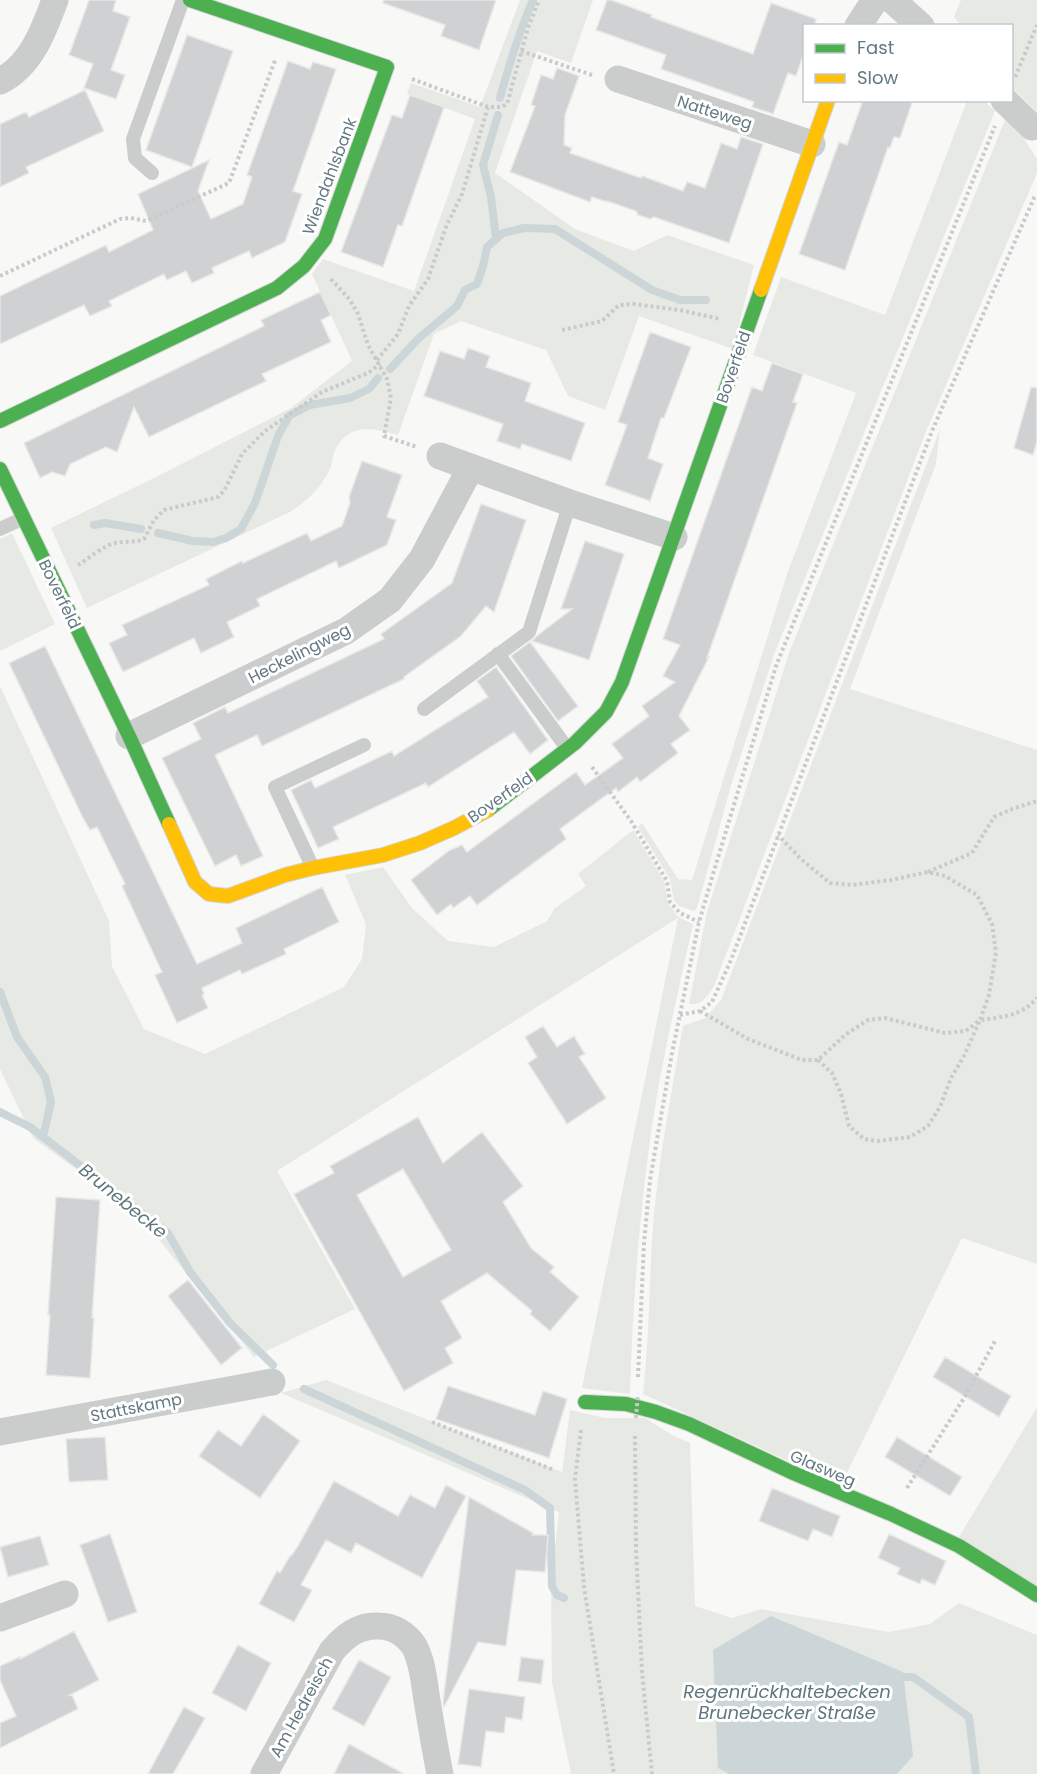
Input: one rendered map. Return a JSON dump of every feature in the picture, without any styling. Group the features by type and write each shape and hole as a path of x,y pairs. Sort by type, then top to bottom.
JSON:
{"street":[{"path":"0,81 7,78 22,64 36,46 55,0"},
{"name":"Wiendahlsbank","path":"0,421 277,288 311,262 325,239 387,67 190,0"},
{"path":"859,24 875,0"},
{"path":"892,0 919,24"},
{"name":"Natteweg","path":"618,79 812,144"},
{"name":"Boverfeld","path":"0,469 129,736 195,882 209,894 228,897 285,875 383,855 420,843 454,828 483,814 571,745 606,712 622,682 827,102"},
{"path":"1001,110 1035,130"},
{"path":"440,456 570,503 674,537"},
{"name":"Heckelingweg","path":"129,736 346,631 390,600 422,559 471,467"},
{"name":"Stattskamp","path":"0,1432 273,1382"},
{"name":"Glasweg","path":"585,1402 626,1404 689,1424 959,1546 1037,1595"},
{"path":"0,1618 65,1594"},
{"name":"Am Hedreisch","path":"264,1774 332,1650 353,1631 377,1626 391,1627 403,1634 413,1646 422,1669 440,1774"}],"lane":[{"path":"153,173 135,158 133,140 183,0"},
{"path":"424,709 529,632 570,503"},
{"path":"0,529 24,518"},
{"path":"498,654 571,745"},
{"path":"313,868 275,787 364,745"}],"path":[{"path":"412,80 488,107 501,107 507,104 521,51 539,0"},
{"path":"1013,81 1037,24"},
{"path":"521,51 611,81 618,79"},
{"path":"53,579 108,546 144,539 154,520 164,510 218,496 224,491 242,454 265,430 322,392 368,373 379,362 398,334 409,306 428,279 446,227 462,194 488,107"},
{"path":"636,1418 644,1243 650,1180 664,1096 699,922 776,666 1001,110"},
{"path":"680,1015 700,1011 712,1002 731,960 932,431 1037,195"},
{"path":"311,262 324,272 350,300 358,314 368,345 387,379 391,398 384,436 440,456"},
{"path":"562,330 602,321 619,305 633,304 680,310 747,327"},
{"path":"571,745 631,821 667,881 670,902 680,913 699,922"},
{"path":"778,836 830,883 852,885 891,880 928,872 972,853 994,817 1037,801"},
{"path":"819,1060 832,1073 841,1094 849,1126 864,1139 878,1141 910,1137 928,1126 940,1107 951,1078 980,1020 989,995 996,952 992,924 977,894 945,876 928,872"},
{"path":"700,1011 748,1039 802,1060 819,1060 845,1035 868,1020 885,1018 945,1033 966,1030 980,1020 1016,1014 1031,1005 1037,998"},
{"path":"891,1514 964,1398 995,1341"},
{"path":"585,1402 575,1479 584,1587 614,1774"},
{"path":"432,1422 554,1470"},
{"path":"635,1445 636,1548 642,1672 652,1774"}],"shaded area":[{"path":"520,0 593,0 571,63 537,51 495,173 575,229 634,251 667,235 754,265 733,349 639,316 605,410 568,396 546,350 461,321 434,334 398,435 369,429 345,436 334,453 330,469 317,489 290,512 87,608 51,528 291,408 352,361 312,274 323,259 414,291 475,119 407,94 411,83 480,107"},
{"path":"961,0 1037,0 1037,112 1013,89 1013,24 959,24 954,17"},
{"path":"967,102 985,102 995,111 775,652 732,782 697,908 694,911 679,906 674,900 670,879 638,827 642,823 678,879 692,880 787,574 856,393 753,355 781,277 885,315"},
{"path":"1005,120 1023,137 1037,159 1037,173 925,434 714,986 701,1002 689,1004 707,912 789,653"},
{"path":"940,429 936,464 850,689 1037,750 1037,1264 962,1238 841,1485 643,1394 654,1212 683,1026 705,1018 721,1000"},
{"path":"12,533 55,624 0,651 0,539"},
{"path":"0,686 109,921 112,966 144,1029 205,1054 344,987 362,959 366,924 345,875 383,867 412,908 448,941 494,947 547,921 555,908 586,886 578,874 633,830 664,881 668,903 678,917 693,924 662,1068 647,1164 633,1317 630,1394 582,1388 678,918 277,1171 355,1309 254,1357 138,1214 33,1138 0,1069"},
{"path":"326,1380 562,1472 570,1410 605,1418 645,1418 690,1443 695,1606 732,1618 761,1609 889,1632 930,1624 959,1603 1037,1635 1037,1774 571,1774 552,1682 551,1583 559,1512 281,1393"},
{"path":"1037,1407 1037,1588 959,1537"}],"water":[{"name":"Regenrückhaltebecken Brunebecker Straße","path":"771,1616 903,1672 913,1756 897,1774 729,1774 718,1768 713,1650"}],"building":[{"path":"89,0 116,0 113,11 130,17 111,70 125,75 116,99 84,88 93,64 69,55"},
{"path":"384,0 496,0 479,50 441,36 445,25 383,3"},
{"path":"607,0 611,0 753,54 771,3 816,19 815,24 803,24 803,56 796,76 788,73 773,114 752,107 754,102 661,69 666,55 596,30"},
{"path":"187,35 233,51 192,167 146,150"},
{"path":"288,61 310,69 313,62 336,69 293,191 302,194 285,242 252,258 249,251 212,268 214,273 192,283 186,271 167,280 164,274 109,301 112,306 90,316 84,305 0,344 0,296 106,245 109,252 153,230 138,194 209,160 198,191 211,219 243,204 252,177 247,175"},
{"path":"557,68 579,76 565,115 564,145 572,148 570,153 683,191 687,182 705,188 721,143 737,149 741,137 763,144 729,243 654,217 650,219 638,215 636,211 607,201 592,197 590,202 510,172 535,106 531,105 541,75 553,79"},
{"path":"85,90 104,131 26,167 29,173 0,187 0,124 26,112 29,117"},
{"path":"410,95 444,107 402,226 398,225 383,267 341,252 392,115 402,118"},
{"path":"862,102 912,102 900,138 894,137 890,148 888,147 845,270 799,254 839,142 847,145"},
{"path":"320,292 331,315 321,320 331,342 262,374 266,381 149,437 134,407 117,452 106,447 70,464 65,476 52,472 40,478 24,443 264,326 261,320"},
{"path":"650,332 691,347 664,418 661,418 648,458 663,464 650,501 605,485 627,425 618,422"},
{"path":"468,348 490,356 486,367 531,383 525,401 585,423 571,461 522,444 520,449 497,441 503,424 424,396 440,351 464,359"},
{"path":"772,363 803,374 793,402 797,403 707,658 709,657 679,716 690,730 671,744 678,753 640,782 637,777 618,792 616,788 560,829 566,839 477,905 470,896 453,908 451,904 437,915 411,880 450,850 462,845 467,852 576,772 585,785 623,758 612,744 649,716 642,706 675,682 663,676 680,645 663,639 752,387 762,391"},
{"path":"1031,387 1037,388 1037,441 1033,455 1014,448"},
{"path":"362,461 402,475 387,517 396,520 387,545 339,568 336,561 257,599 260,606 227,622 234,637 201,653 194,638 123,672 109,643 127,635 122,625 209,585 206,579 242,561 243,563 307,533 311,541 342,526 350,503 349,497"},
{"path":"481,504 526,520 494,612 486,606 461,636 404,679 262,746 257,735 215,755 263,856 241,866 236,855 215,866 162,758 201,739 193,723 225,707 228,713 384,639 381,634 452,583"},
{"path":"585,541 624,554 589,660 532,641 572,609 561,609"},
{"path":"530,642 578,706 558,721 511,656"},
{"path":"45,646 197,964 242,943 236,928 322,887 339,922 284,949 286,954 242,974 240,970 202,988 204,994 202,995 208,1008 177,1023 155,975 162,972 122,886 125,884 97,827 90,830 83,818 9,663"},
{"path":"496,667 548,740 530,754 514,732 428,787 426,783 333,827 339,839 318,848 291,790 311,780 315,788 392,751 394,756 488,697 477,681"},
{"path":"543,1026 557,1047 574,1036 585,1054 579,1057 606,1098 567,1124 528,1063 537,1057 525,1037"},
{"path":"418,1117 443,1163 482,1132 523,1186 503,1202 531,1248 554,1267 550,1272 579,1297 550,1331 530,1314 532,1311 487,1273 441,1301 462,1338 445,1348 453,1363 404,1391 294,1194 334,1173 330,1166","holes":["403,1169 451,1250 403,1277 357,1195"]},
{"path":"56,1197 100,1200 90,1378 46,1375"},
{"path":"188,1280 242,1348 221,1365 168,1296"},
{"path":"945,1357 1011,1396 999,1417 933,1377"},
{"path":"448,1386 535,1415 543,1391 567,1399 549,1458 436,1419"},
{"path":"263,1414 300,1441 260,1498 199,1456 218,1430 241,1446"},
{"path":"105,1437 108,1480 69,1482 66,1439"},
{"path":"897,1437 962,1477 950,1496 885,1457"},
{"path":"334,1481 398,1516 410,1495 435,1508 446,1485 466,1496 422,1578 356,1543 351,1553 326,1540 301,1585 312,1590 294,1622 259,1604 277,1571 280,1573 298,1546"},
{"path":"772,1488 840,1516 832,1537 813,1529 808,1541 759,1521"},
{"path":"469,1497 533,1533 532,1535 548,1535 545,1572 516,1570 506,1646 478,1642 444,1707 443,1702"},
{"path":"110,1534 137,1612 108,1622 80,1545"},
{"path":"889,1534 946,1561 935,1585 922,1579 920,1584 897,1574 900,1568 878,1558"},
{"path":"40,1536 49,1565 8,1577 0,1547"},
{"path":"74,1631 99,1680 68,1696 72,1695 78,1709 0,1748 0,1723 16,1716 0,1680 0,1666 20,1657 20,1659"},
{"path":"238,1645 271,1663 246,1711 212,1693"},
{"path":"521,1657 544,1660 541,1684 518,1681"},
{"path":"359,1660 391,1677 364,1726 332,1709"},
{"path":"469,1689 525,1697 522,1720 506,1717 504,1733 486,1731 481,1767 458,1764"},
{"path":"184,1707 205,1718 173,1774 148,1774"},
{"path":"349,1744 404,1774 334,1774"}],"waterway":[{"path":"500,98 523,24 533,0"},
{"path":"496,239 491,197 483,165 498,115"},
{"path":"390,369 419,338 457,306 465,290 477,284 487,247 503,233 524,228 555,229 652,290 680,300 706,300"},
{"path":"158,533 193,541 213,542 226,538 241,529 255,503 278,436 289,416 310,405 350,398 369,389 378,378"},
{"path":"94,525 105,523 141,529"},
{"path":"0,992 17,1037 45,1077 51,1102 43,1137"},
{"name":"Brunebecke","path":"0,1112 30,1127 168,1233 190,1272 230,1323 273,1365"},
{"name":"Brunebecke","path":"304,1389 525,1490 550,1508 552,1586 557,1595 564,1598"},
{"name":"Brunebecke","path":"893,1677 913,1677 969,1717 976,1774"}],"traffic: fast":[{"path":"0,421 277,288 304,266 325,239 387,67 190,0"},
{"path":"488,810 575,743 606,712 622,682 761,290"},
{"path":"0,469 169,824"},
{"path":"585,1402 626,1404 689,1424 959,1546 1037,1595"}],"traffic: slow":[{"path":"761,290 827,102"},
{"path":"169,824 195,882 209,894 228,896 285,875 383,855 420,843 488,810"}]}
